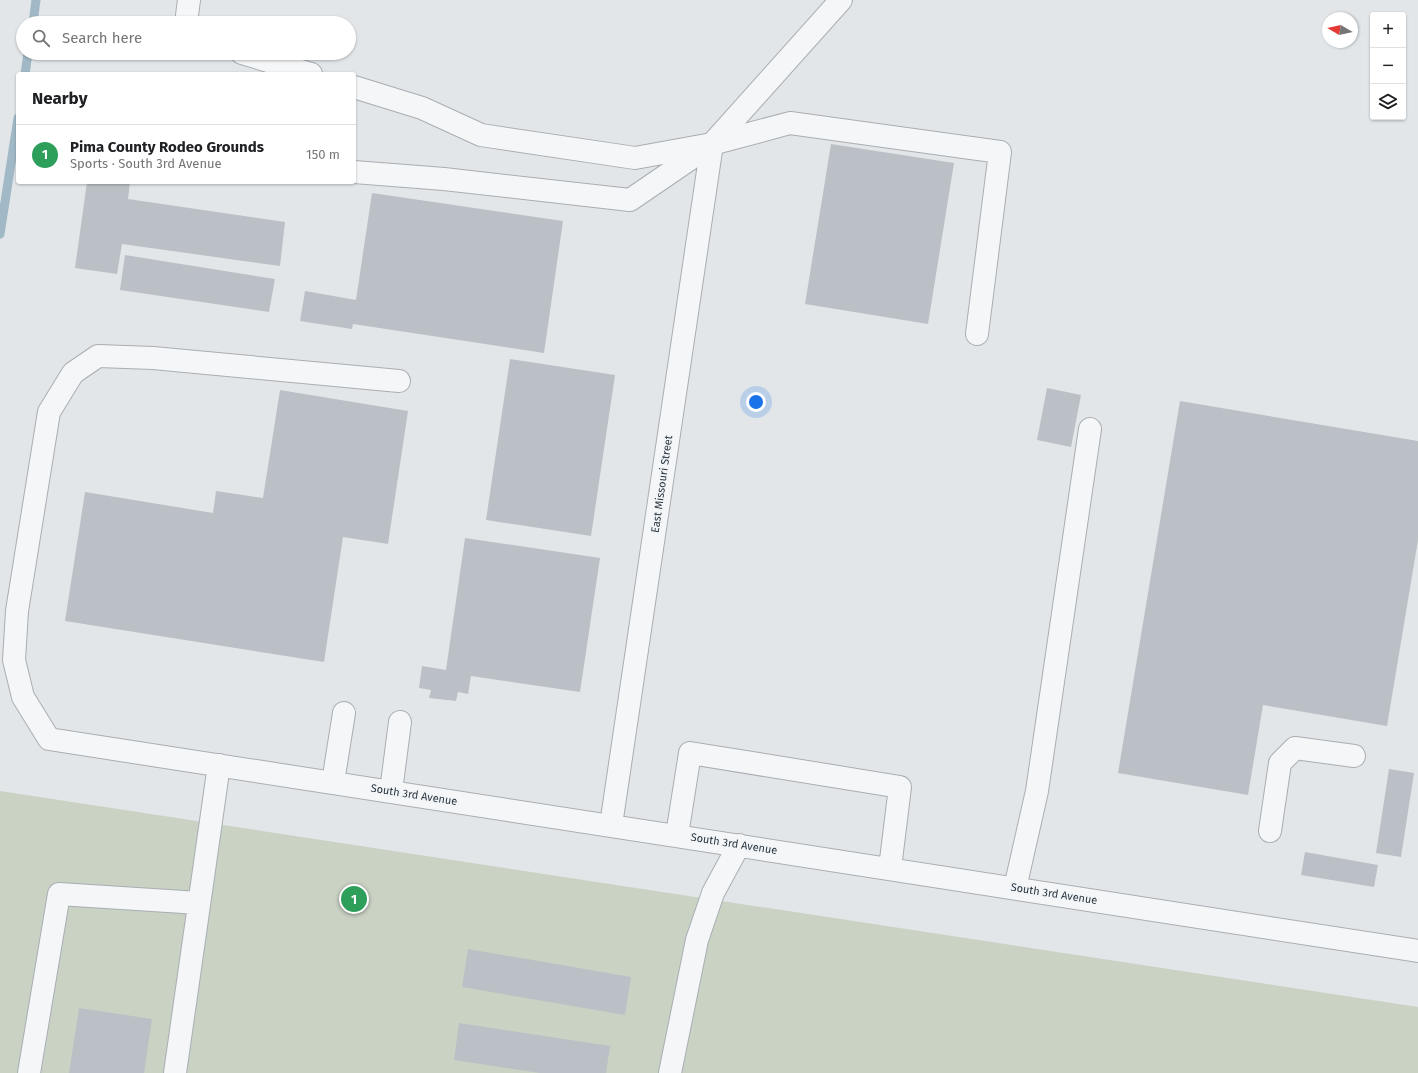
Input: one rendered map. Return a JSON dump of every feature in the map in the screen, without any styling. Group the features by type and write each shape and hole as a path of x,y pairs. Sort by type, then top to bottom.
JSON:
{"street":[{"path":"187,16 189,0"},
{"path":"356,172 444,179 630,200 712,144 841,0"},
{"path":"265,60 304,72"},
{"path":"356,88 422,108 481,135 635,158 712,144 790,122 1000,152 977,334"},
{"name":"East Missouri Street","path":"611,825 712,144"},
{"name":"South 3rd Avenue","path":"399,381 153,358 98,356 73,373 49,412 17,611 14,660 23,697 49,739 677,835 1418,951"},
{"path":"1015,888 1037,791 1090,429"},
{"path":"333,782 344,713"},
{"path":"391,791 400,722"},
{"path":"1270,832 1280,763 1295,748 1354,756"},
{"path":"677,835 690,753 698,754 900,787 890,868"},
{"path":"175,1073 219,765"},
{"path":"670,1073 697,940 713,893 739,845"},
{"path":"29,1073 59,894 199,903"}],"shaded area":[{"path":"0,791 1418,1007 1418,1073 0,1073"}],"building":[{"path":"831,144 954,163 928,324 805,304"},
{"path":"87,184 130,184 128,199 285,222 280,266 122,244 117,274 75,268"},
{"path":"372,193 563,221 544,353 353,324 352,329 300,321 305,291 356,300"},
{"path":"125,255 275,279 269,312 120,290"},
{"path":"510,359 615,375 591,536 486,520"},
{"path":"1047,388 1081,395 1071,447 1037,440"},
{"path":"280,390 408,411 388,544 343,537 324,662 65,621 85,492 213,513 216,491 263,498"},
{"path":"1180,401 1418,441 1418,540 1387,726 1263,705 1248,795 1118,773"},
{"path":"465,538 600,558 580,692 471,676 468,694 458,692 456,701 429,698 431,690 419,688 422,666 446,670"},
{"path":"1389,769 1414,773 1401,857 1376,853"},
{"path":"1305,852 1378,865 1374,887 1301,875"},
{"path":"468,949 631,977 625,1015 462,987"},
{"path":"79,1008 152,1019 144,1073 69,1073"},
{"path":"459,1023 610,1046 606,1073 540,1073 454,1060"}],"waterway":[{"path":"34,16 36,0"},
{"path":"25,72 27,60"},
{"path":"0,234 16,131"}],"place":[{"name":"Pima County Rodeo Grounds","path":"354,899"}]}
